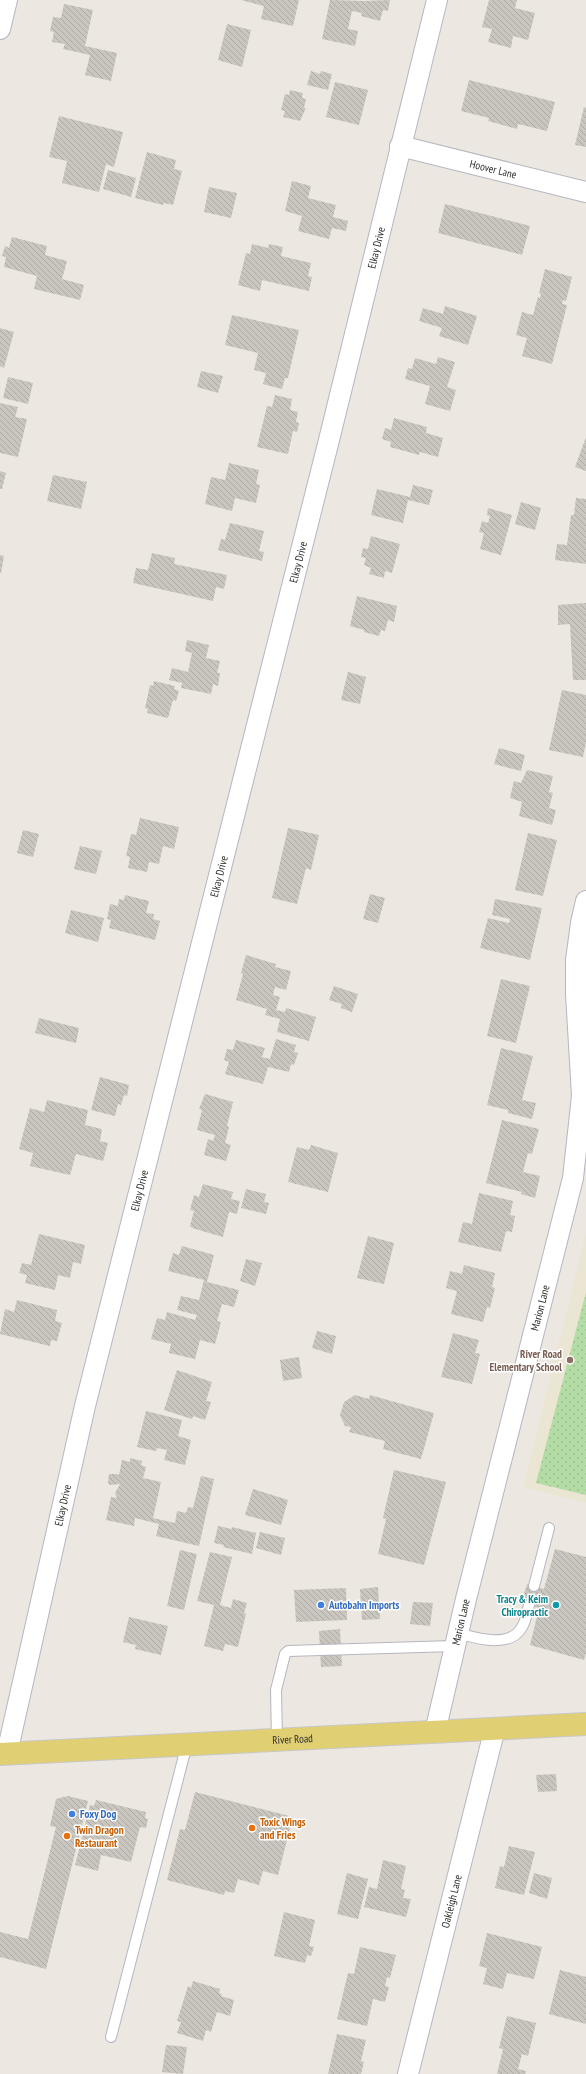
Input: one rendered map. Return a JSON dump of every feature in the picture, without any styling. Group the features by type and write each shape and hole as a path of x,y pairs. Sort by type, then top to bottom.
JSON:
{"main road":[{"name":"River Road","path":"4,1753 586,1724"}],"street":[{"path":"0,29 7,0"},
{"name":"Elkay Drive","path":"4,1753 85,1406 327,448 437,0"},
{"name":"Hoover Lane","path":"400,146 586,192"},
{"name":"Marion Lane","path":"435,1732 456,1640 567,1207 573,1178 584,1092 576,994 576,960 580,923 586,901"},
{"name":"Oakleigh Lane","path":"408,2074 495,1728"}],"lane":[{"path":"534,1586 549,1528"},
{"path":"277,1740 276,1690 285,1654 288,1651 508,1638 522,1627 529,1605"},
{"path":"111,2037 188,1744"}],"shaded area":[{"name":"River Road Elementary School","path":"586,1233 586,1503 523,1487"}],"green space":[{"path":"586,1292 586,1495 536,1483"}],"building":[{"path":"241,0 299,0 293,26 261,19 264,6"},
{"path":"330,0 390,0 388,11 383,10 380,21 361,16 362,13 352,11 348,29 358,31 355,46 322,39"},
{"path":"489,0 517,0 515,8 535,13 528,40 513,36 511,48 488,42 492,29 482,27"},
{"path":"64,4 93,10 85,46 117,53 111,81 85,75 90,55 63,49 65,44 52,42 54,32 50,31 53,17 61,18"},
{"path":"227,24 251,30 242,67 218,60"},
{"path":"311,71 320,74 321,71 332,74 328,90 307,85"},
{"path":"469,80 555,102 547,131 518,124 517,129 488,121 489,118 461,111"},
{"path":"335,82 368,90 359,125 326,117"},
{"path":"290,90 303,93 302,98 306,99 304,108 306,108 300,121 283,117 285,111 281,110 285,94 289,95"},
{"path":"584,107 586,108 586,147 575,145"},
{"path":"59,116 123,132 114,167 106,164 99,192 62,183 67,161 49,157"},
{"path":"147,152 176,160 174,169 182,171 173,205 164,203 163,205 135,198"},
{"path":"108,170 136,178 131,197 103,189"},
{"path":"292,181 311,186 308,198 336,205 333,217 348,221 346,231 332,228 329,239 298,231 302,216 285,211"},
{"path":"209,187 237,193 231,218 204,212"},
{"path":"445,204 530,226 522,255 438,233"},
{"path":"12,237 47,246 45,255 67,261 62,279 84,285 80,300 34,289 37,276 4,267 6,257 2,256 5,246 9,248"},
{"path":"252,244 268,248 269,244 283,247 281,256 311,263 308,276 312,277 309,291 262,280 260,291 238,285 246,253 250,254"},
{"path":"545,269 572,277 566,301 563,300 562,304 567,305 552,364 522,356 527,338 516,335 522,312 533,315 538,297 540,298 541,294 539,293"},
{"path":"445,306 477,316 468,345 439,336 442,328 419,321 423,308 443,314"},
{"path":"232,315 299,330 288,378 285,378 282,389 263,384 266,373 254,370 258,353 225,345"},
{"path":"0,328 14,332 4,368 0,366"},
{"path":"438,357 455,362 447,387 456,390 450,411 425,404 430,386 405,379 408,368 412,369 415,358 436,364"},
{"path":"201,371 223,376 218,393 197,387"},
{"path":"8,377 33,383 28,404 3,398"},
{"path":"275,395 292,399 290,410 298,412 296,422 299,423 297,432 293,431 288,454 257,447 267,406 272,407"},
{"path":"0,403 18,407 15,417 27,419 18,457 0,453"},
{"path":"394,418 427,427 426,433 443,438 438,457 420,452 419,455 390,447 391,442 382,439 385,428 391,430"},
{"path":"586,437 586,471 575,467"},
{"path":"229,463 259,470 256,484 260,485 256,503 235,498 232,511 205,504 211,477 225,480"},
{"path":"0,471 6,473 2,489 0,489"},
{"path":"53,475 87,482 81,509 47,501"},
{"path":"413,485 433,490 429,505 408,500 403,523 371,515 377,489 410,497"},
{"path":"576,498 586,499 586,564 555,560 557,544 567,545 571,515 574,515"},
{"path":"521,502 541,508 535,530 515,524"},
{"path":"488,508 512,515 501,555 480,549 484,533 479,532 482,521 488,523 490,516 487,515"},
{"path":"230,523 264,531 259,551 264,552 262,561 218,550 221,539 225,540"},
{"path":"371,536 400,544 392,573 385,571 384,578 369,574 371,568 364,565 366,558 361,557 363,548 368,549"},
{"path":"152,553 175,558 174,564 227,575 224,589 216,587 213,601 133,583 136,568 148,570"},
{"path":"0,555 4,556 1,573 0,573"},
{"path":"357,596 397,606 394,622 388,620 385,631 381,630 379,636 350,626"},
{"path":"586,603 586,680 573,680 570,624 558,625 558,605"},
{"path":"187,640 209,645 206,658 220,661 217,673 220,673 218,686 213,684 211,694 181,688 182,683 169,680 172,668 188,672 192,653 185,651"},
{"path":"348,672 366,677 360,704 341,700"},
{"path":"154,681 175,686 174,689 179,691 176,701 173,700 168,718 147,713 148,709 145,708 150,685 153,686"},
{"path":"562,690 586,695 586,742 583,757 549,750"},
{"path":"499,748 525,755 521,771 494,764"},
{"path":"527,770 553,776 549,792 553,793 549,808 556,810 552,825 519,816 522,802 510,798 514,781 521,783"},
{"path":"140,818 179,827 174,849 163,846 159,864 149,862 147,872 128,868 130,857 126,856 131,834 136,835"},
{"path":"288,828 319,835 311,870 306,868 297,904 272,898"},
{"path":"23,830 39,834 33,857 17,853"},
{"path":"528,833 557,840 543,896 515,890"},
{"path":"80,846 102,851 96,874 74,869"},
{"path":"370,894 385,898 378,923 363,919"},
{"path":"125,895 149,901 146,913 154,914 153,919 160,921 155,940 109,928 111,920 107,919 110,904 118,906 119,899 124,900"},
{"path":"495,899 542,908 530,960 480,948 488,918 509,923 510,919 492,915"},
{"path":"71,910 104,918 98,942 65,933"},
{"path":"246,955 276,964 275,967 291,971 286,990 275,987 273,995 280,997 276,1010 285,1012 286,1008 316,1017 309,1041 277,1032 280,1019 265,1015 267,1009 236,1000"},
{"path":"501,979 530,986 516,1043 487,1036"},
{"path":"334,986 358,994 352,1012 341,1008 342,1004 329,1000"},
{"path":"39,1018 79,1028 76,1043 35,1033"},
{"path":"276,1039 296,1045 294,1052 298,1053 294,1065 291,1064 289,1072 268,1067 263,1084 225,1074 229,1062 224,1060 227,1049 233,1050 236,1040 265,1048 262,1057 270,1059"},
{"path":"501,1048 533,1056 522,1100 536,1103 532,1119 508,1113 508,1110 487,1105"},
{"path":"100,1077 129,1085 127,1096 124,1095 121,1105 118,1104 115,1116 91,1110"},
{"path":"205,1094 233,1102 227,1126 229,1127 225,1143 231,1145 226,1161 204,1155 208,1139 213,1141 215,1135 197,1130 202,1110 199,1109"},
{"path":"47,1100 88,1110 85,1125 102,1129 100,1141 108,1143 103,1161 76,1154 70,1175 30,1166 33,1153 19,1149 30,1108 44,1112"},
{"path":"502,1120 539,1129 532,1154 528,1153 523,1172 540,1176 535,1198 521,1194 522,1192 486,1183"},
{"path":"311,1145 338,1153 328,1192 288,1182 297,1147 309,1150"},
{"path":"203,1184 233,1192 231,1199 240,1201 237,1214 229,1212 223,1237 192,1228 190,1226 194,1211 190,1210 194,1195 199,1197"},
{"path":"246,1189 266,1194 264,1202 269,1203 266,1214 241,1208"},
{"path":"479,1193 513,1201 510,1215 515,1216 512,1232 506,1231 501,1252 458,1242 463,1222 472,1224"},
{"path":"39,1234 85,1245 81,1264 73,1262 70,1278 58,1275 55,1290 25,1283 27,1275 19,1273 22,1263 31,1265"},
{"path":"368,1236 394,1243 384,1284 357,1278"},
{"path":"182,1246 214,1255 207,1282 239,1290 234,1307 222,1304 217,1321 221,1322 215,1344 200,1340 195,1359 169,1353 171,1344 151,1339 157,1318 165,1320 167,1312 195,1320 197,1315 177,1310 181,1296 199,1300 204,1280 168,1271 173,1253 179,1255"},
{"path":"246,1259 262,1263 255,1286 240,1281"},
{"path":"464,1265 495,1273 492,1287 495,1288 490,1308 487,1307 483,1322 451,1314 457,1291 446,1288 450,1271 462,1274"},
{"path":"17,1300 57,1310 55,1321 62,1323 57,1341 51,1340 50,1346 0,1334 5,1309 14,1312"},
{"path":"317,1331 336,1336 332,1354 312,1348"},
{"path":"453,1333 479,1340 475,1353 480,1354 472,1384 441,1377"},
{"path":"299,1357 302,1378 283,1381 280,1360"},
{"path":"177,1370 212,1382 206,1401 211,1402 205,1420 193,1416 192,1419 164,1410"},
{"path":"355,1395 369,1399 370,1395 434,1413 421,1459 383,1449 385,1441 349,1432 351,1427 345,1426 340,1415 344,1402"},
{"path":"146,1411 182,1420 178,1436 191,1440 185,1465 164,1460 167,1450 157,1448 156,1451 137,1447"},
{"path":"130,1458 142,1461 141,1465 146,1467 143,1478 161,1482 153,1518 175,1523 177,1511 186,1513 188,1507 193,1508 201,1476 214,1479 199,1546 156,1536 159,1524 135,1518 134,1526 106,1520 111,1497 117,1498 115,1493 120,1484 110,1485 108,1483 109,1474 119,1475 122,1460 130,1462"},
{"path":"394,1470 446,1482 424,1565 378,1554 386,1519 383,1518"},
{"path":"253,1489 288,1500 281,1525 245,1515"},
{"path":"218,1526 232,1529 232,1527 256,1533 252,1554 223,1547 224,1545 214,1543"},
{"path":"260,1532 285,1538 281,1555 256,1548"},
{"name":"Tracy & Keim Chiropractic","path":"555,1549 586,1557 586,1653 584,1660 530,1645 539,1608 521,1604 527,1584 544,1589"},
{"path":"180,1550 197,1554 184,1610 167,1606"},
{"path":"210,1552 232,1557 220,1605 231,1608 233,1599 247,1603 244,1613 246,1614 238,1647 225,1644 223,1651 204,1646 214,1605 197,1601"},
{"path":"378,1587 380,1619 362,1620 360,1589"},
{"name":"Autobahn Imports","path":"346,1588 347,1620 296,1622 294,1590"},
{"path":"413,1602 433,1603 430,1626 410,1624"},
{"path":"129,1617 168,1626 161,1655 135,1649 136,1645 123,1642"},
{"path":"340,1629 342,1666 321,1667 319,1631"},
{"path":"556,1774 557,1791 538,1792 536,1775"},
{"path":"195,1792 293,1817 278,1875 263,1871 259,1885 238,1879 234,1893 225,1891 224,1895 167,1880 180,1829 185,1830"},
{"path":"68,1796 88,1801 46,1969 0,1957 0,1932 28,1939 56,1827 50,1826 56,1799"},
{"path":"96,1800 146,1812 145,1818 148,1819 146,1828 140,1827 131,1862 101,1855 98,1871 75,1865 90,1805 94,1806"},
{"path":"509,1846 535,1852 524,1895 495,1888 500,1866 504,1867"},
{"path":"383,1860 406,1866 401,1889 405,1890 403,1898 411,1899 406,1917 364,1907 369,1887 377,1889"},
{"path":"347,1873 368,1879 358,1919 337,1914"},
{"path":"534,1873 552,1878 547,1899 529,1893"},
{"path":"284,1912 315,1920 309,1946 314,1947 311,1956 307,1955 305,1963 274,1956"},
{"path":"487,1933 542,1947 534,1979 507,1973 503,1989 483,1984 487,1968 479,1966"},
{"path":"360,1947 396,1955 390,1978 387,1977 385,1986 389,1987 385,2002 373,1999 367,2026 337,2019 348,1973 354,1974"},
{"path":"560,1970 586,1977 586,2024 549,2014"},
{"path":"193,1981 220,1989 219,1993 222,1994 221,1996 234,2000 230,2016 217,2012 211,2032 206,2030 203,2041 177,2033 181,2022 177,2021 188,1986 191,1988"},
{"path":"507,2016 536,2023 528,2056 522,2054 518,2069 526,2071 525,2074 497,2074 503,2049 499,2048"},
{"path":"337,2034 366,2040 361,2061 364,2062 361,2074 328,2074"},
{"path":"166,2045 187,2047 183,2074 162,2072"}],"place":[{"name":"River Road Elementary School","path":"570,1360"},
{"name":"Autobahn Imports","path":"321,1605"},
{"name":"Tracy & Keim Chiropractic","path":"556,1605"},
{"name":"Foxy Dog","path":"72,1814"},
{"name":"Toxic Wings and Fries","path":"252,1828"},
{"name":"Twin Dragon Restaurant","path":"67,1836"}]}
